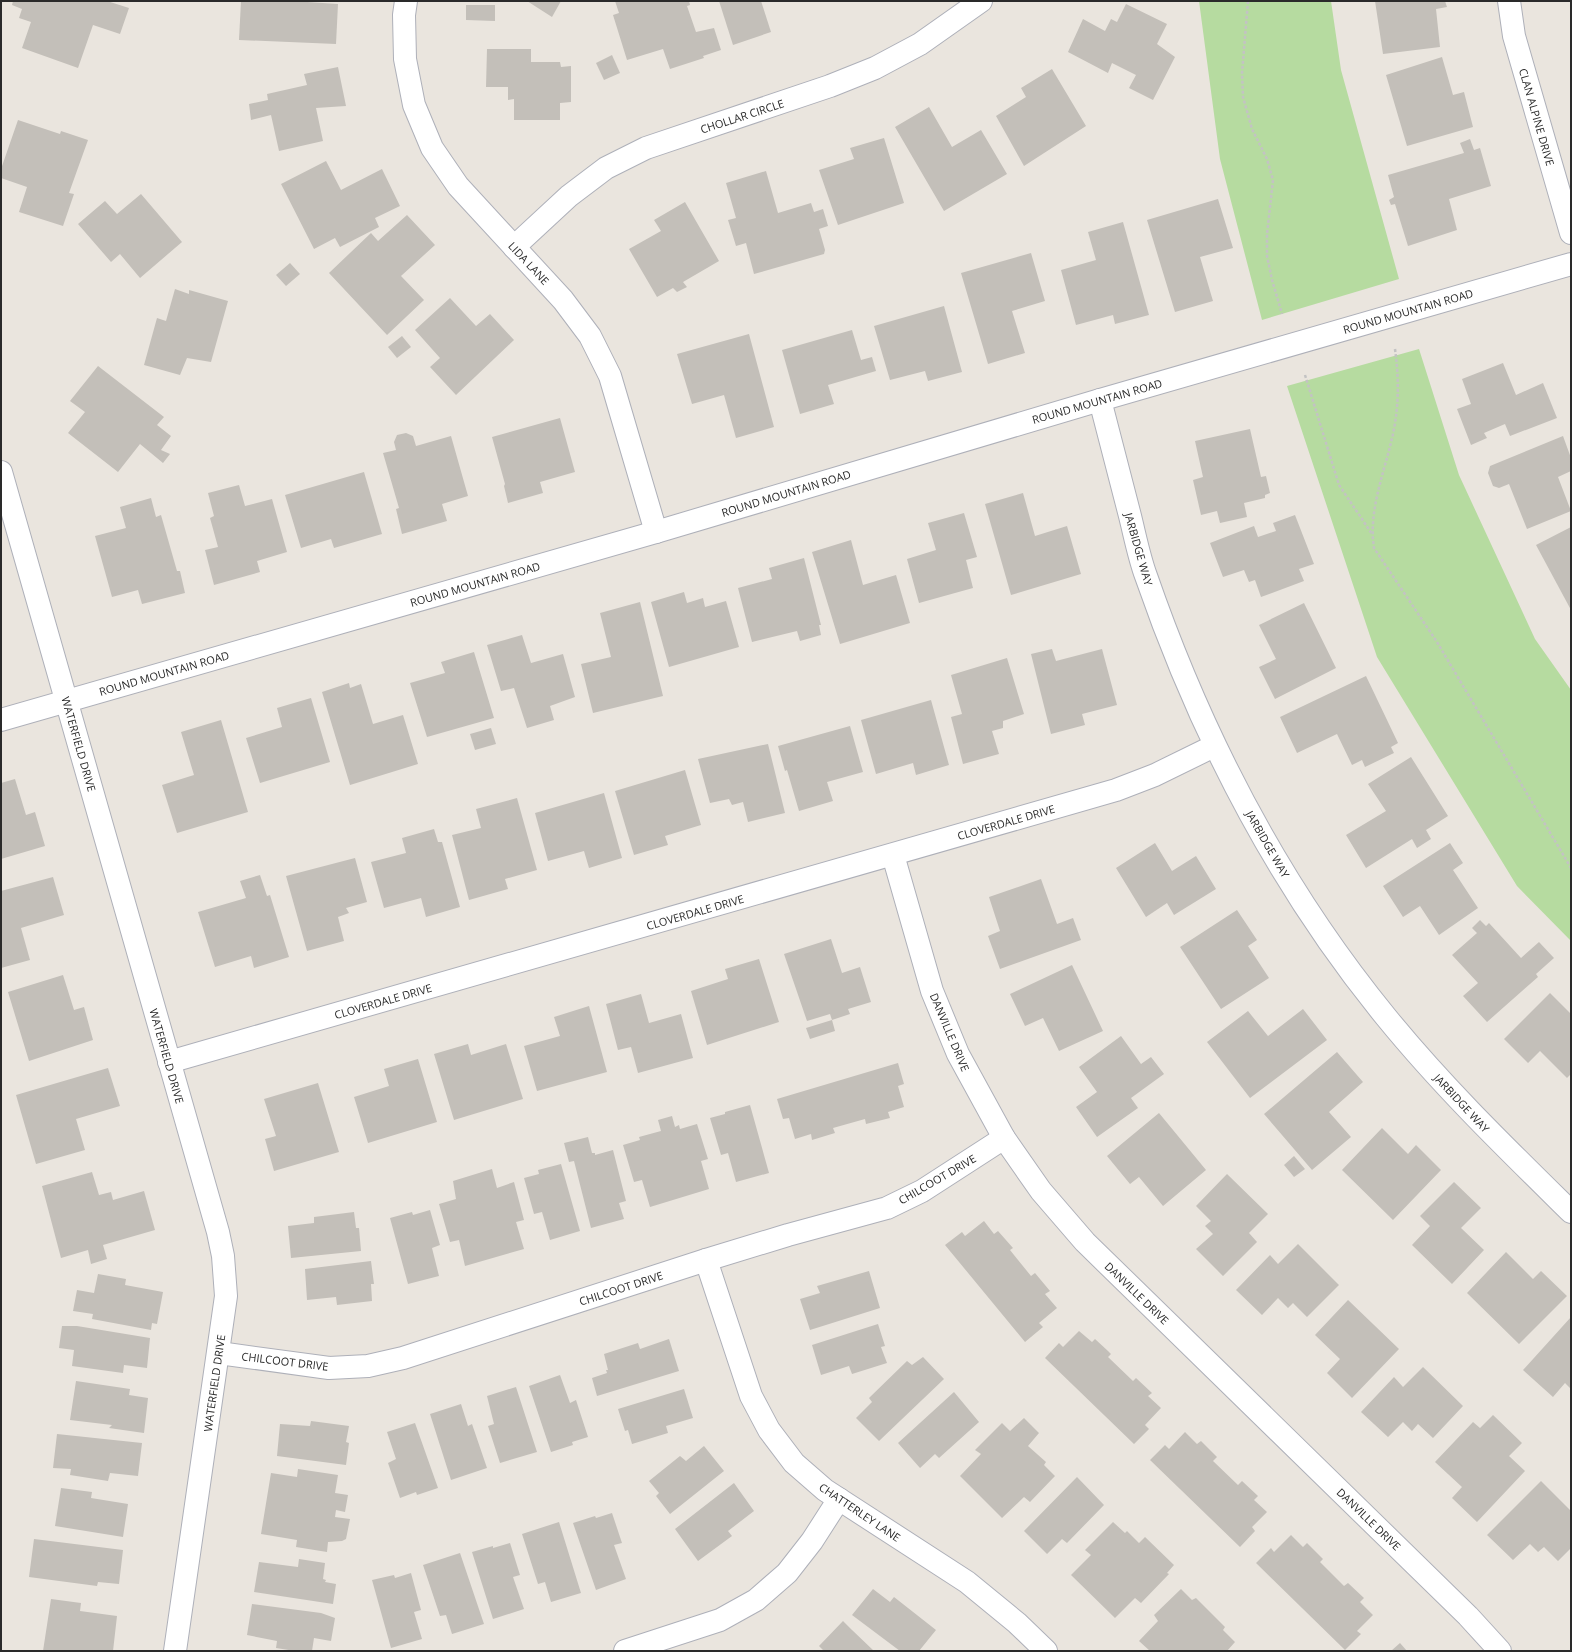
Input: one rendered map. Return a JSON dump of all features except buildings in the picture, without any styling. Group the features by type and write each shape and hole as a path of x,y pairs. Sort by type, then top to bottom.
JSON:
{"street":[{"name":"LIDA LANE","path":"406,1 404,15 404,59 414,105 432,148 458,186 563,300 590,336 610,376 656,532"},
{"name":"CHOLLAR CIRCLE","path":"514,247 569,196 606,168 646,148 830,86 874,68 920,44 981,1"},
{"name":"CLAN ALPINE DRIVE","path":"1509,1 1514,36 1571,233"},
{"name":"ROUND MOUNTAIN ROAD","path":"1,720 656,532 1100,400 1571,264"},
{"name":"JARBIDGE WAY","path":"1100,400 1144,573 1180,669 1214,746 1265,842 1318,926 1385,1016 1446,1088 1571,1212"},
{"name":"WATERFIELD DRIVE","path":"1,472 223,1256 226,1296 175,1651"},
{"name":"CLOVERDALE DRIVE","path":"169,1062 1116,790 1155,774 1214,746"},
{"name":"DANVILLE DRIVE","path":"893,855 932,991 958,1054 1004,1138 1041,1191 1085,1242 1468,1616 1500,1651"},
{"name":"CHILCOOT DRIVE","path":"219,1353 329,1368 368,1366 403,1358 706,1260 788,1235 887,1208 922,1190 1004,1138"},
{"name":"CHATTERLEY LANE","path":"706,1260 751,1396 769,1430 794,1463 825,1490 967,1582 1017,1623 1046,1651"},
{"path":"626,1651 720,1620 756,1600 787,1573 812,1541 839,1499"}],"path":[{"path":"1248,1 1242,73 1243,97 1252,129 1267,159 1273,180 1267,234 1267,256 1282,314"},
{"path":"1395,349 1398,374 1398,400 1393,433 1374,514 1372,535 1374,548 1437,642 1571,868"},
{"path":"1305,375 1339,485 1372,535"}],"green space":[{"path":"1199,1 1331,1 1341,70 1399,279 1262,320 1220,159"},
{"path":"1419,349 1459,475 1535,639 1571,690 1571,941 1517,886 1377,657 1287,386"}]}
